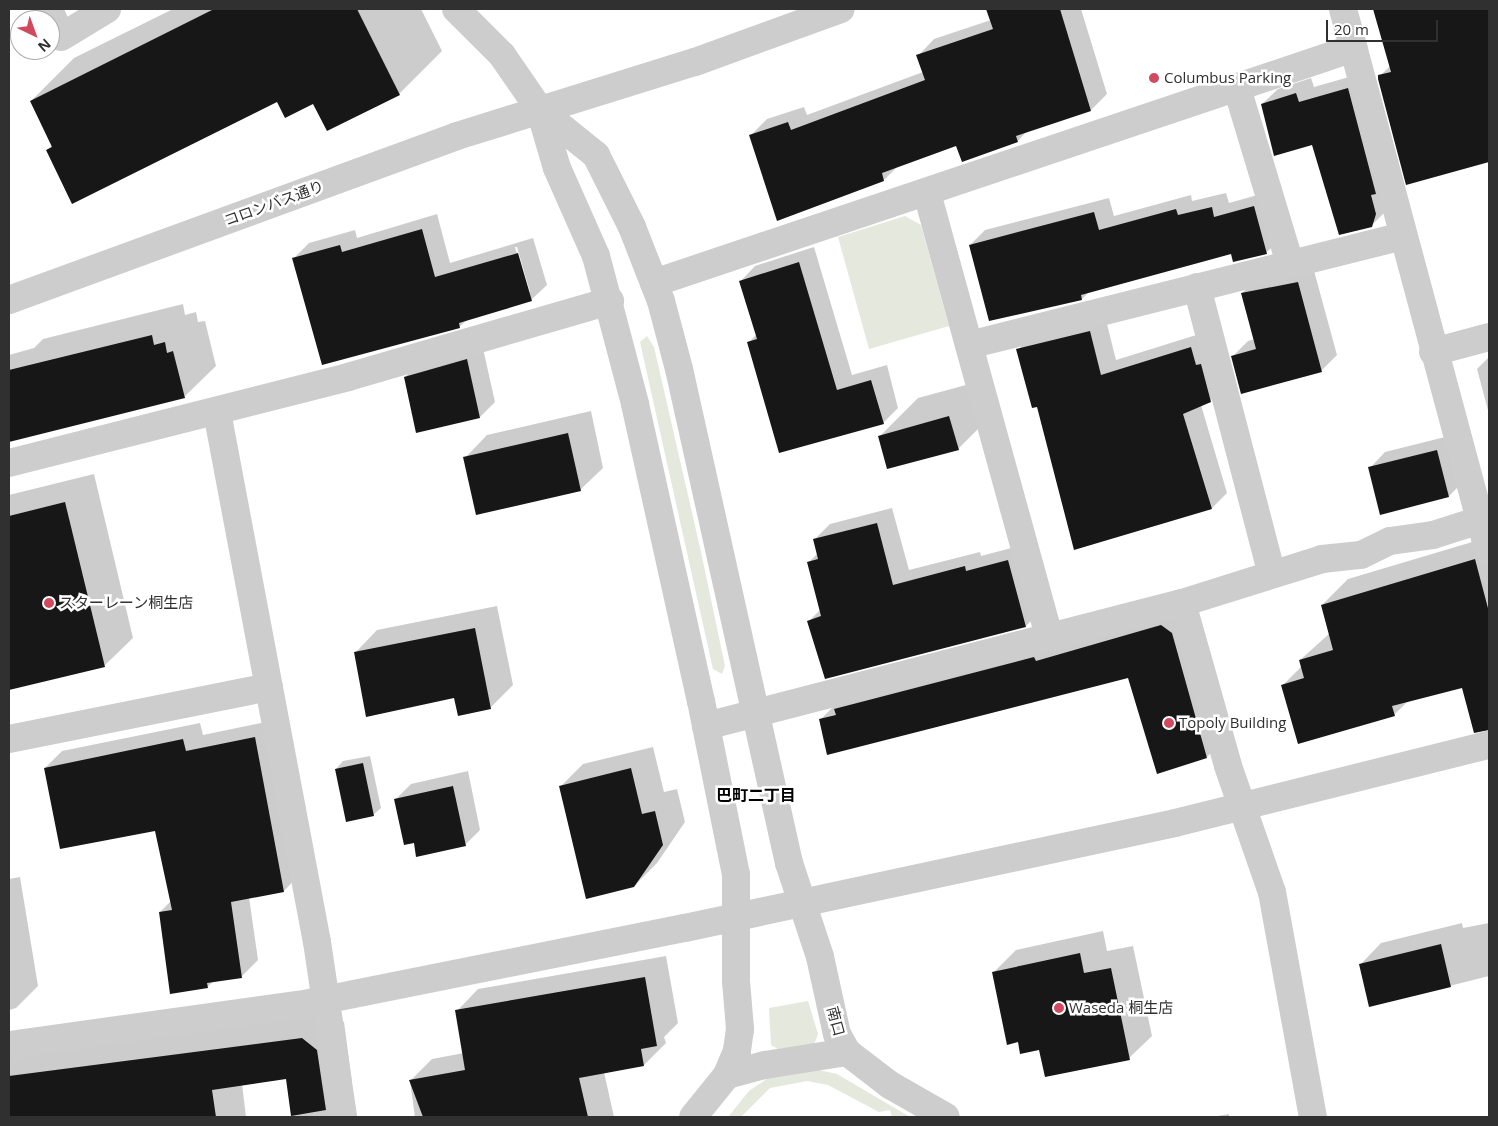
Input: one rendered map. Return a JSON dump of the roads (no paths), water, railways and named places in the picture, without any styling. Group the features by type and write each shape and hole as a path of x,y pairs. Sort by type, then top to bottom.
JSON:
{"street":[{"path":"49,9 61,37 107,9"},
{"path":"456,9 502,55 540,110 557,168 596,256 610,301 706,726 734,859 736,981 740,1029 737,1051 727,1075 693,1117"},
{"name":"コロンバス通り","path":"9,300 457,136 695,62 841,9"},
{"path":"1342,9 1354,48 1433,352 1489,553"},
{"path":"654,283 927,193 1354,48"},
{"path":"1237,88 1290,263"},
{"name":"南口","path":"540,110 596,155 632,227 654,283 677,361 789,863 820,957 837,1034 847,1052 890,1084 946,1117"},
{"path":"927,193 1049,636"},
{"path":"969,345 1402,236"},
{"path":"1197,287 1272,574"},
{"path":"9,463 217,412 564,316 610,301"},
{"path":"1433,352 1489,337"},
{"path":"217,412 326,999 343,1117"},
{"path":"706,726 1182,603 1322,559 1361,555 1390,541 1433,535 1480,520"},
{"path":"1182,603 1243,808 1272,892 1313,1117"},
{"path":"9,740 269,687"},
{"path":"9,1045 326,999 736,917 1243,808 1489,745"},
{"path":"727,1075 765,1065 847,1052"}],"place":[{"name":"Columbus Parking","path":"1154,78"},
{"name":"スターレーン桐生店","path":"49,603"},
{"name":"Topoly Building","path":"1169,723"},
{"name":"Waseda 桐生店","path":"1059,1008"}],"district":[{"name":"巴町二丁目","path":"756,795"}]}
